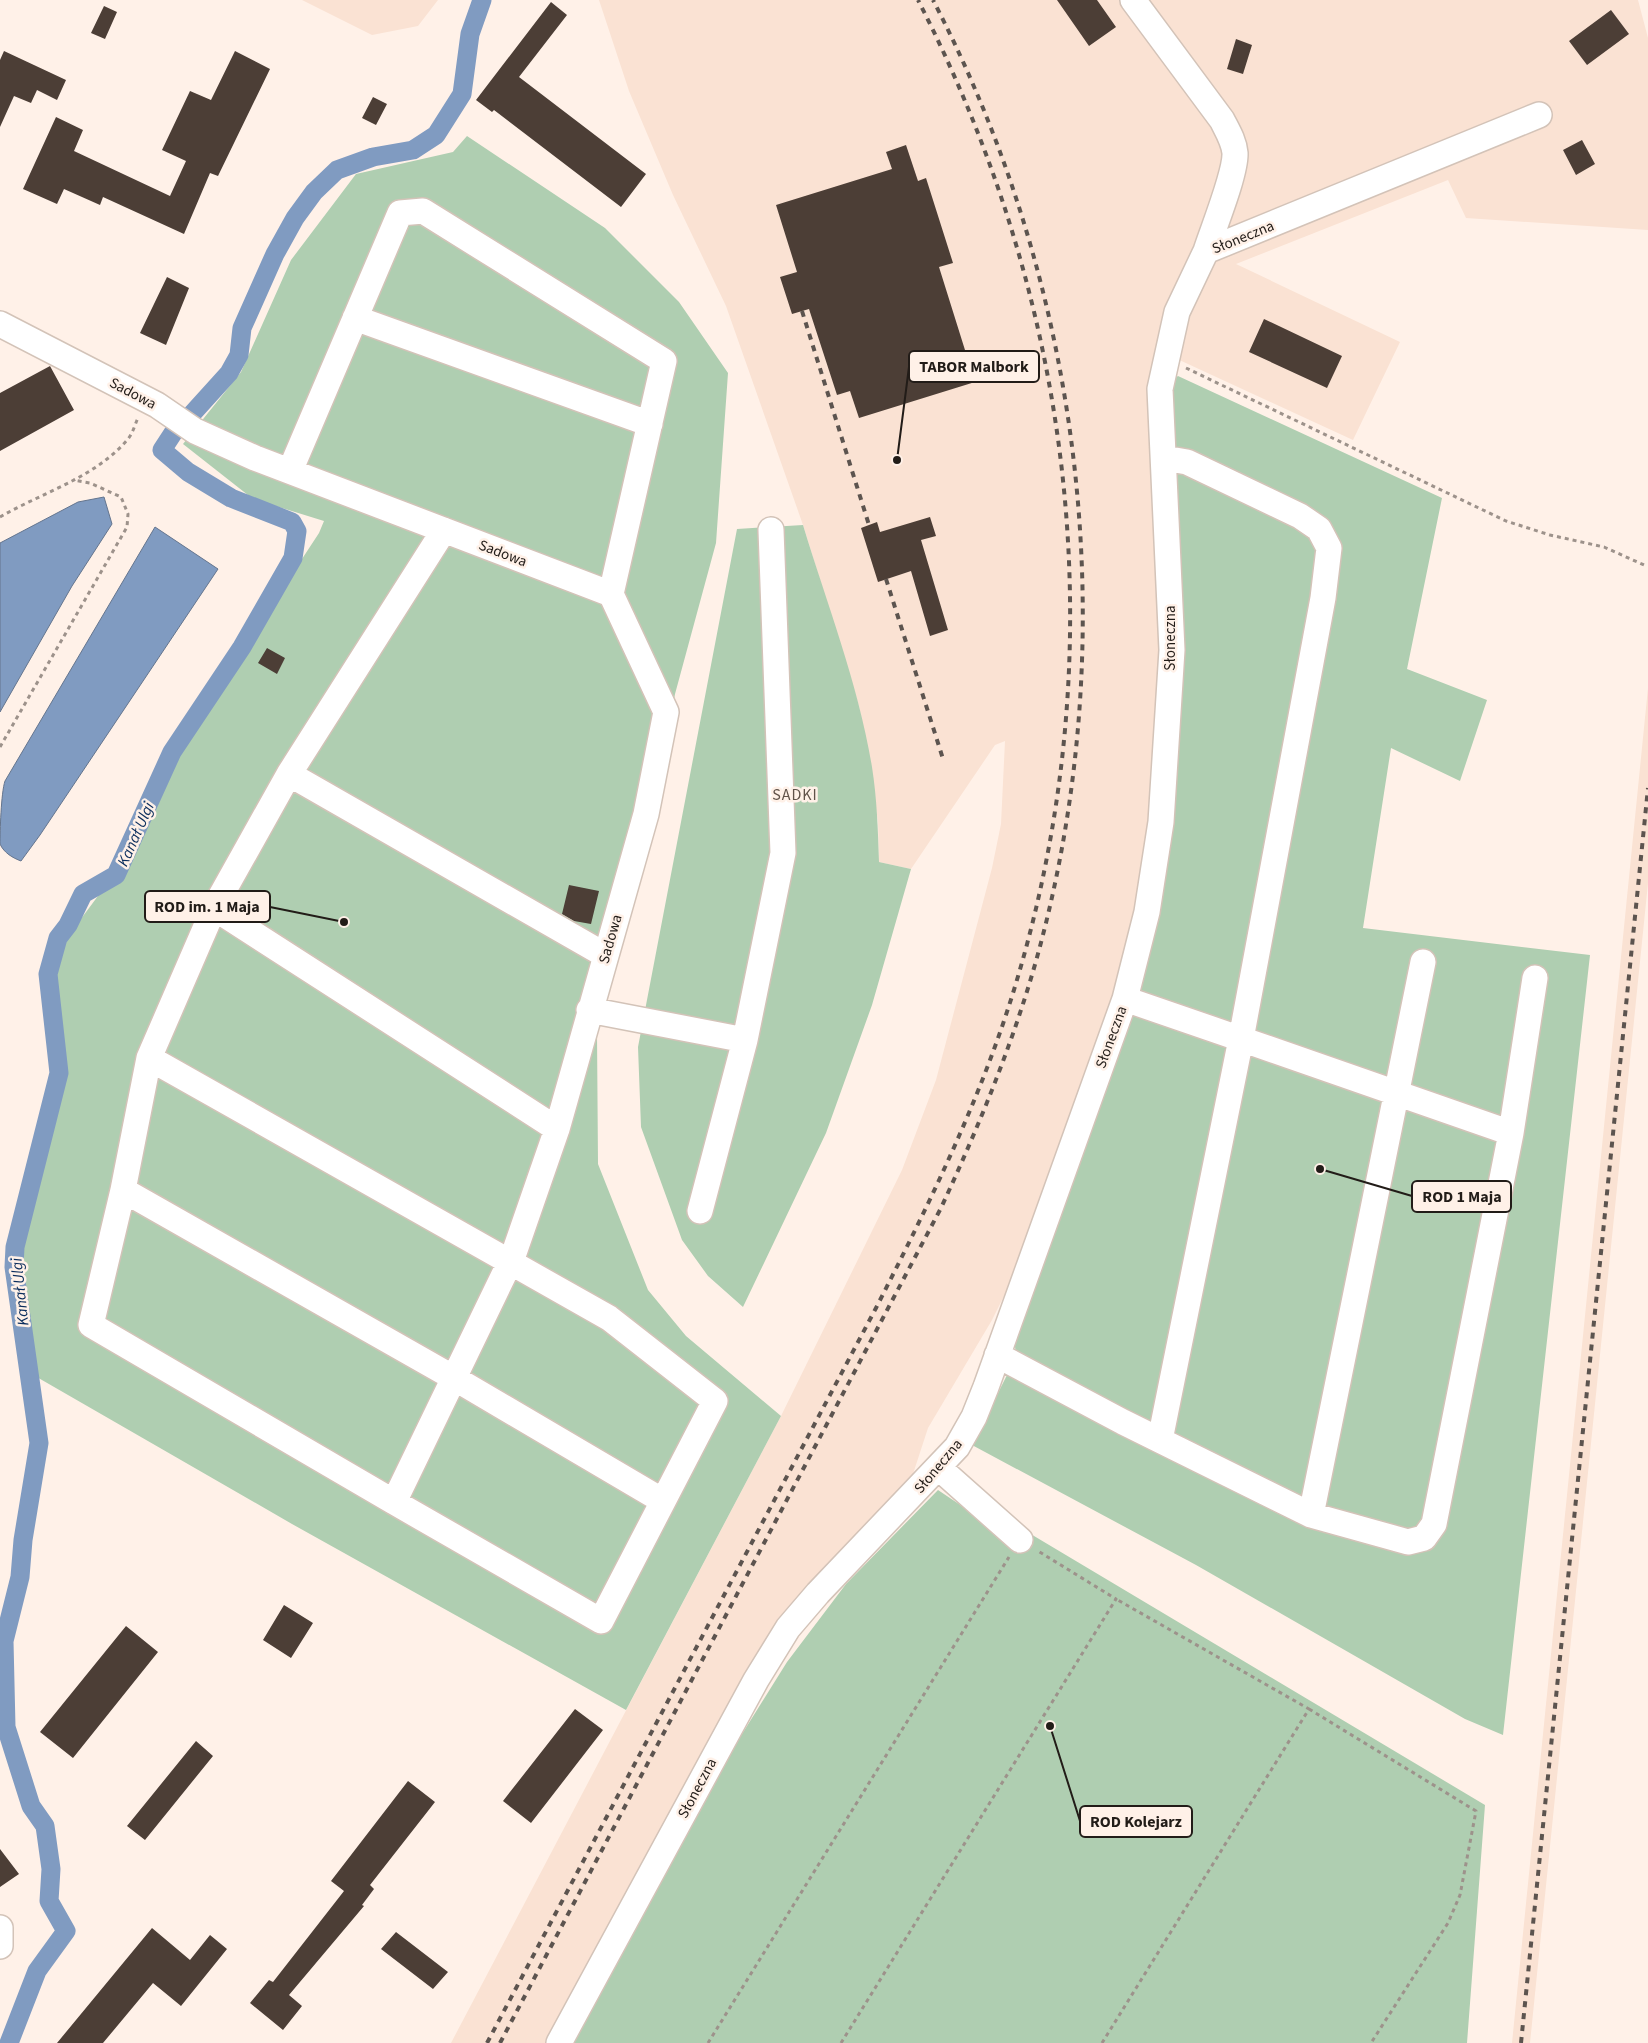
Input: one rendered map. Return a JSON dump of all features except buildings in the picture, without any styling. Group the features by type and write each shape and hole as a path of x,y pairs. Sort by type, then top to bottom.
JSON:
{"street":[{"path":"1133,0 1222,120 1231,138 1235,154 1232,173 1206,251"},
{"name":"Słoneczna","path":"559,2043 756,1680 788,1628 818,1593 939,1468 957,1446 974,1417 997,1355 1125,1000 1147,912 1161,822 1172,650 1160,389 1177,312 1206,251 1539,115"},
{"path":"290,471 400,213 423,211 664,361 611,594"},
{"path":"355,318 650,424"},
{"name":"Sadowa","path":"0,324 151,402 196,432 290,471 611,594 666,712 646,814 556,1129 510,1262 394,1502"},
{"path":"1160,1440 1242,1039 1323,598 1329,548 1319,529 1300,516 1187,462 1164,458"},
{"path":"149,1058 609,1318 715,1401 601,1621 91,1325 123,1190 149,1058 214,908 289,774 444,530"},
{"path":"700,1211 745,1040 783,853 771,530"},
{"path":"289,774 605,955"},
{"path":"214,908 556,1129"},
{"path":"1312,1515 1395,1092 1423,962"},
{"path":"997,1355 1160,1440 1312,1515 1408,1542 1424,1538 1434,1524 1511,1133 1535,978"},
{"path":"1125,1000 1511,1133"},
{"path":"589,1010 745,1040"},
{"path":"123,1190 454,1378 663,1501"},
{"path":"939,1468 1020,1540"},
{"path":"0,1928 0,1946"}],"path":[{"path":"1167,359 1506,521 1550,535 1604,547 1644,565"},
{"path":"0,517 100,464 129,438 151,402"},
{"path":"0,747 127,527 128,514 120,497 90,483 73,480"},
{"path":"708,2043 1020,1540 1116,1599 1309,1709 1476,1811 1460,1895 1448,1924 1371,2043"},
{"path":"841,2043 1116,1599"},
{"path":"1102,2043 1309,1709"}],"shaded area":[{"path":"302,0 438,0 418,26 372,35"},
{"path":"599,0 1638,0 1648,38 1648,230 1466,218 1448,180 1236,264 1400,342 1353,440 1175,358 1163,712 1142,878 1115,997 1015,1274 992,1320 928,1428 912,1477 807,1596 550,2043 451,2043 781,1416 902,1170 936,1080 992,868 1001,824 1005,741 995,745 911,869 879,862 878,821 859,706 803,525 726,306 673,195 629,91"},
{"path":"1648,688 1648,883 1530,2043 1512,2043"}],"green space":[{"path":"467,136 605,228 679,302 728,373 716,543 675,694 655,804 597,1034 598,1164 648,1290 686,1336 781,1416 626,1710 292,1524 35,1376 18,1261 65,1071 51,982 57,951 127,857 175,753 319,533 324,521 253,499 183,444 241,372 291,260 356,174 453,152"},
{"path":"1178,376 1442,498 1407,669 1487,700 1460,781 1391,748 1363,928 1590,955 1503,1735 1465,1719 1196,1565 972,1445 1016,1357 1014,1335 1155,916 1166,384"},
{"path":"803,525 842,645 866,737 875,791 879,862 911,869 872,1005 826,1133 743,1307 708,1276 682,1240 641,1127 638,1047 737,529"},
{"path":"938,1490 1005,1535 1014,1524 1485,1805 1467,2043 568,2043 707,1790 787,1662 846,1584"}],"water":[{"path":"104,497 112,524 72,586 0,712 0,543 78,502"},
{"path":"155,527 218,569 40,835 21,861 18,860 6,853 0,844 5,781"}],"waterway":[{"path":"191,415 229,373 239,355 242,328 275,254 295,218 314,192 337,170 373,157 413,150 436,135 462,94 470,34 482,0"},
{"name":"Kanał Ulgi","path":"9,2043 37,1971 66,1931 49,1901 51,1869 45,1826 31,1806 6,1727 4,1641 20,1577 23,1540 39,1443 14,1267 15,1247 59,1073 48,974 58,938 68,925 83,894 116,875 172,752 242,647 293,558 297,531 292,522 231,498 188,472 162,450 177,427"}],"railway":[{"path":"487,2043 915,1231 951,1154 985,1074 1013,993 1045,867 1064,741 1070,614 1064,488 1045,362 1014,239 972,118 918,0"},
{"path":"500,2043 941,1208 981,1117 1027,993 1063,840 1079,717 1083,594 1075,471 1056,349 1026,229 985,112 933,0"},
{"path":"802,311 869,525"},
{"path":"886,579 944,762"},
{"path":"1521,2043 1648,788"}],"place":[{"name":"TABOR Malbork","path":"897,460"},
{"name":"ROD im. 1 Maja","path":"344,922"},
{"name":"ROD 1 Maja","path":"1320,1169"},
{"name":"ROD Kolejarz","path":"1050,1726"}],"district":[{"name":"SADKI","path":"795,794"}]}
